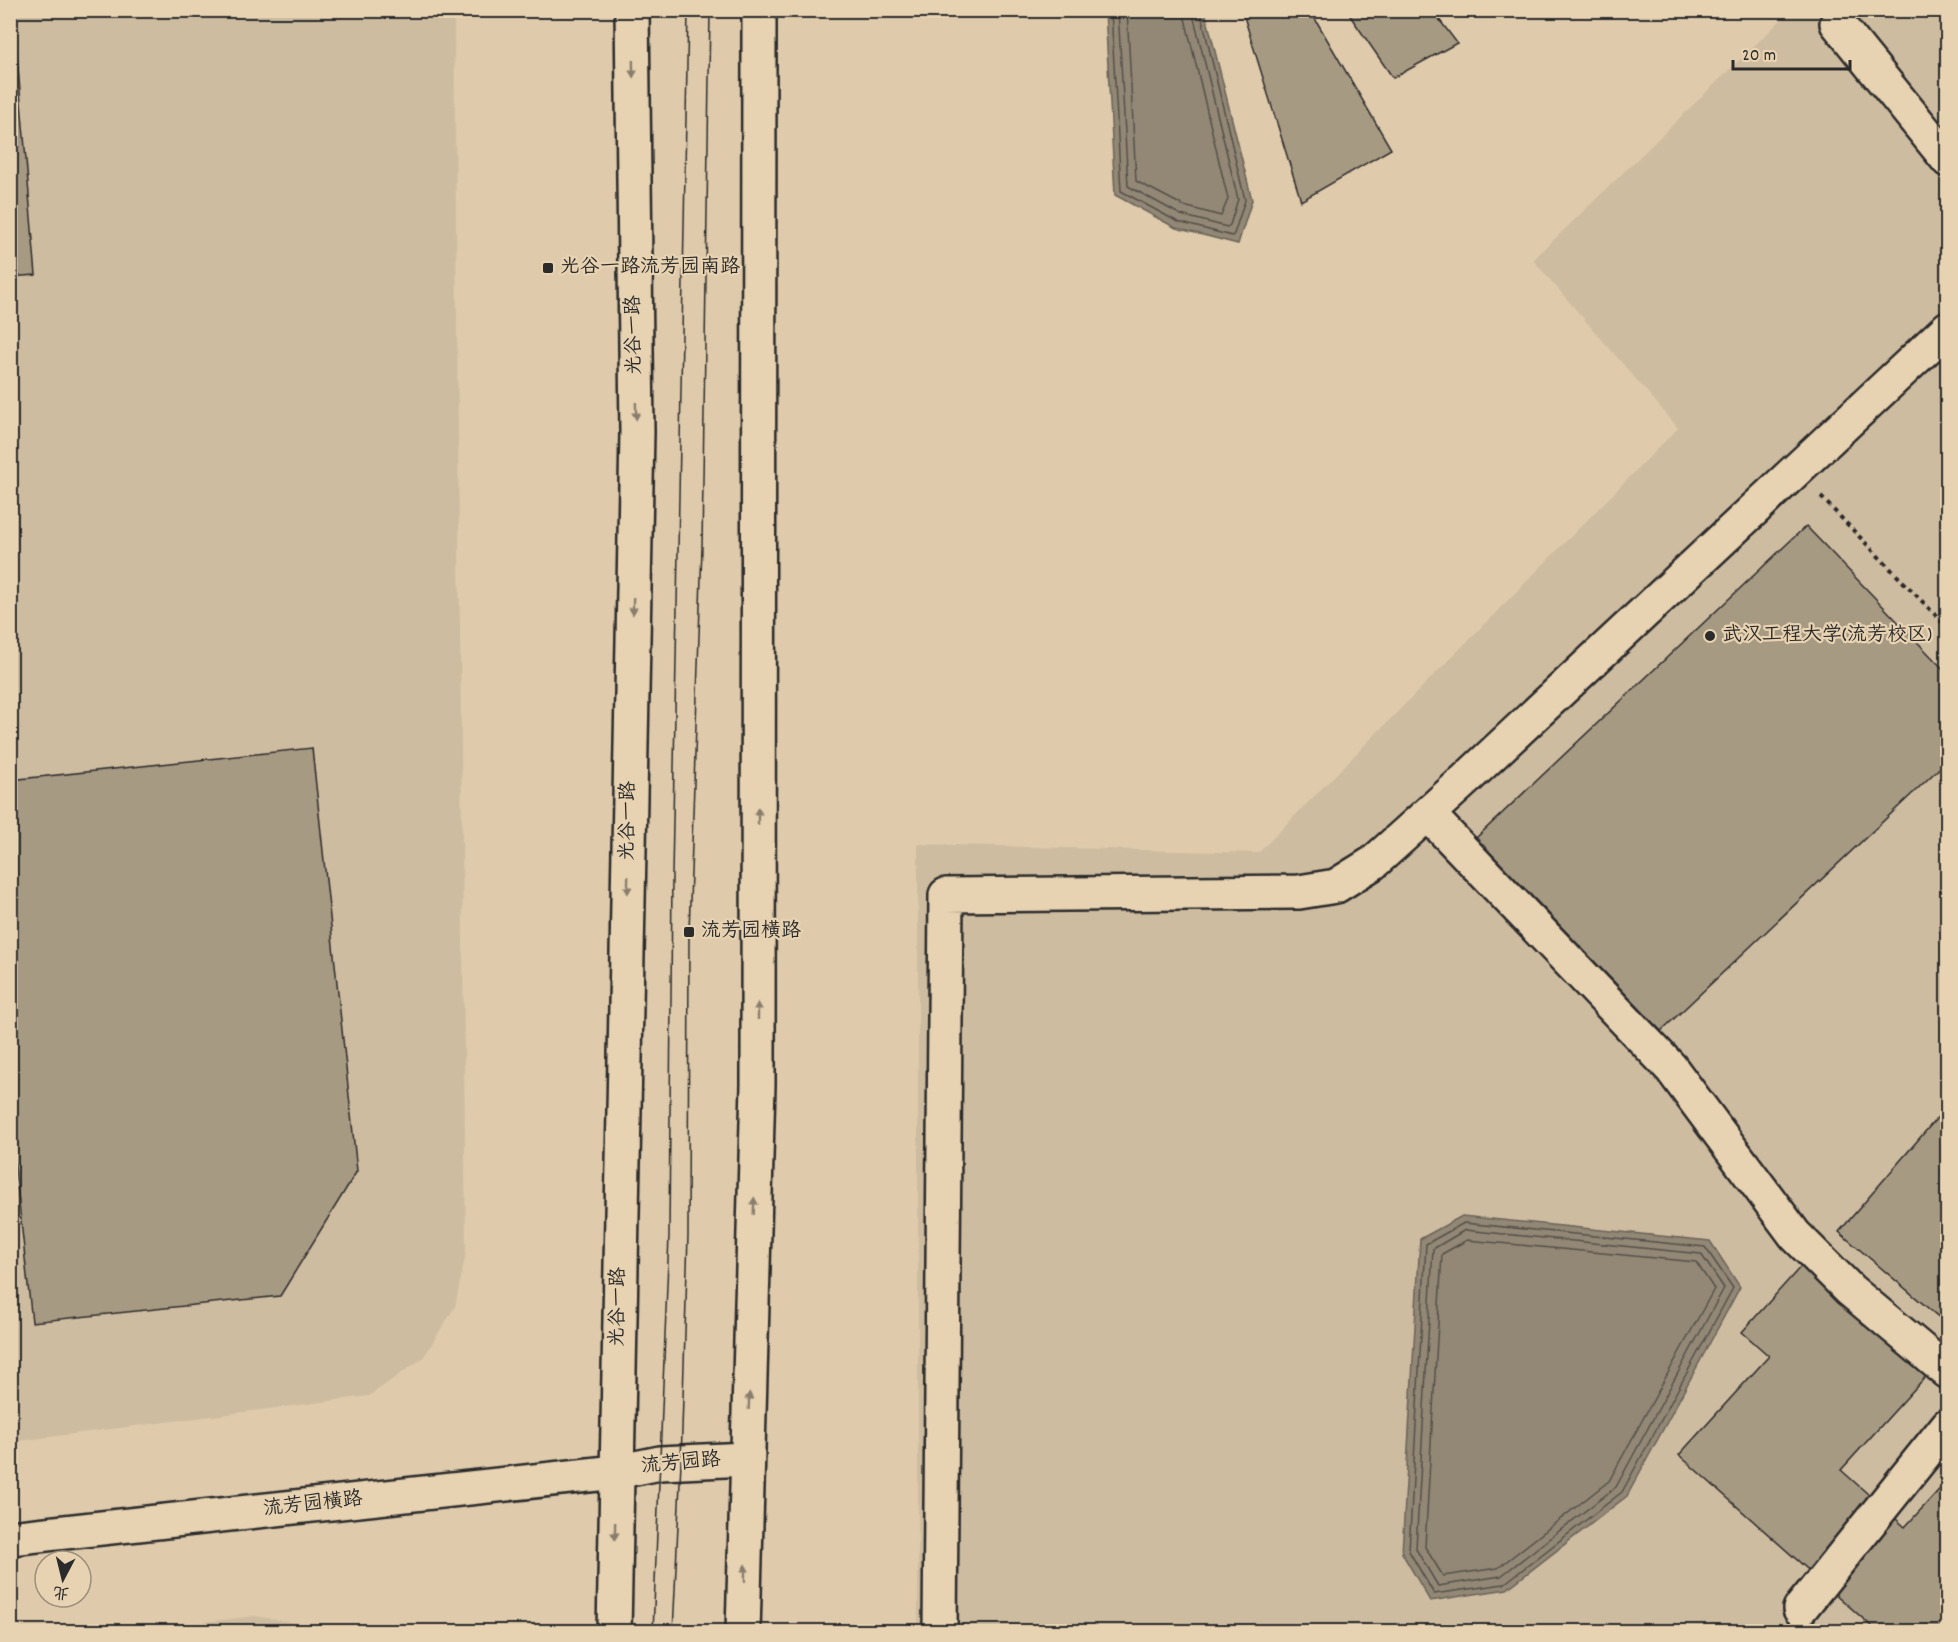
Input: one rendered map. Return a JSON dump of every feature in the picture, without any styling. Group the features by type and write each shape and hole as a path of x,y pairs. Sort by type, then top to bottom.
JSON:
{"main road":[{"name":"光谷一路","path":"614,1632 637,432 632,10"},
{"path":"743,1632 758,1085 759,10"},
{"path":"1837,23 1947,160"},
{"path":"940,1632 946,895 1299,892 1336,886 1373,863 1428,814 1947,328"},
{"path":"1428,814 1671,1068 1795,1235 1850,1290 1947,1372"},
{"path":"1800,1609 1947,1425"},
{"name":"流芳园路","path":"616,1472 660,1463 747,1459"},
{"name":"流芳园横路","path":"10,1538 616,1472"}],"path":[{"path":"1796,471 1947,628"}],"shaded area":[{"path":"10,11 454,11 466,1253 455,1307 423,1358 369,1396 11,1442"},
{"name":"武汉工程大学(流芳校区)","path":"1790,11 1947,11 1947,1631 918,1631 918,844 1258,853 1678,428 1533,260"},
{"path":"255,1616 319,1627 323,1631 129,1631"}],"water":[{"path":"1105,11 1205,11 1252,200 1238,244 1176,228 1115,195"},
{"path":"1462,1216 1710,1241 1740,1287 1627,1496 1507,1589 1430,1601 1402,1553 1420,1239"}],"building":[{"path":"10,10 13,10 36,275 10,277"},
{"path":"1242,10 1310,10 1391,149 1301,201"},
{"path":"1346,10 1432,10 1457,43 1393,78"},
{"path":"1564,10 1577,10 1570,16"},
{"path":"1806,526 1948,674 1948,760 1661,1031 1476,838"},
{"path":"312,748 357,1171 280,1296 32,1322 10,1121 10,780"},
{"path":"1948,1105 1948,1325 1839,1232"},
{"path":"1803,1264 1928,1374 1841,1470 1905,1527 1948,1480 1948,1632 1878,1632 1679,1455 1769,1356 1742,1332"}],"tram line":[{"path":"653,1632 669,1236 672,875 688,10"},
{"path":"673,1632 688,1236 689,932 702,547 710,10"}],"place":[{"name":"光谷一路流芳园南路","path":"548,268"},
{"name":"武汉工程大学(流芳校区)","path":"1710,636"},
{"name":"流芳园横路","path":"689,932"}]}
